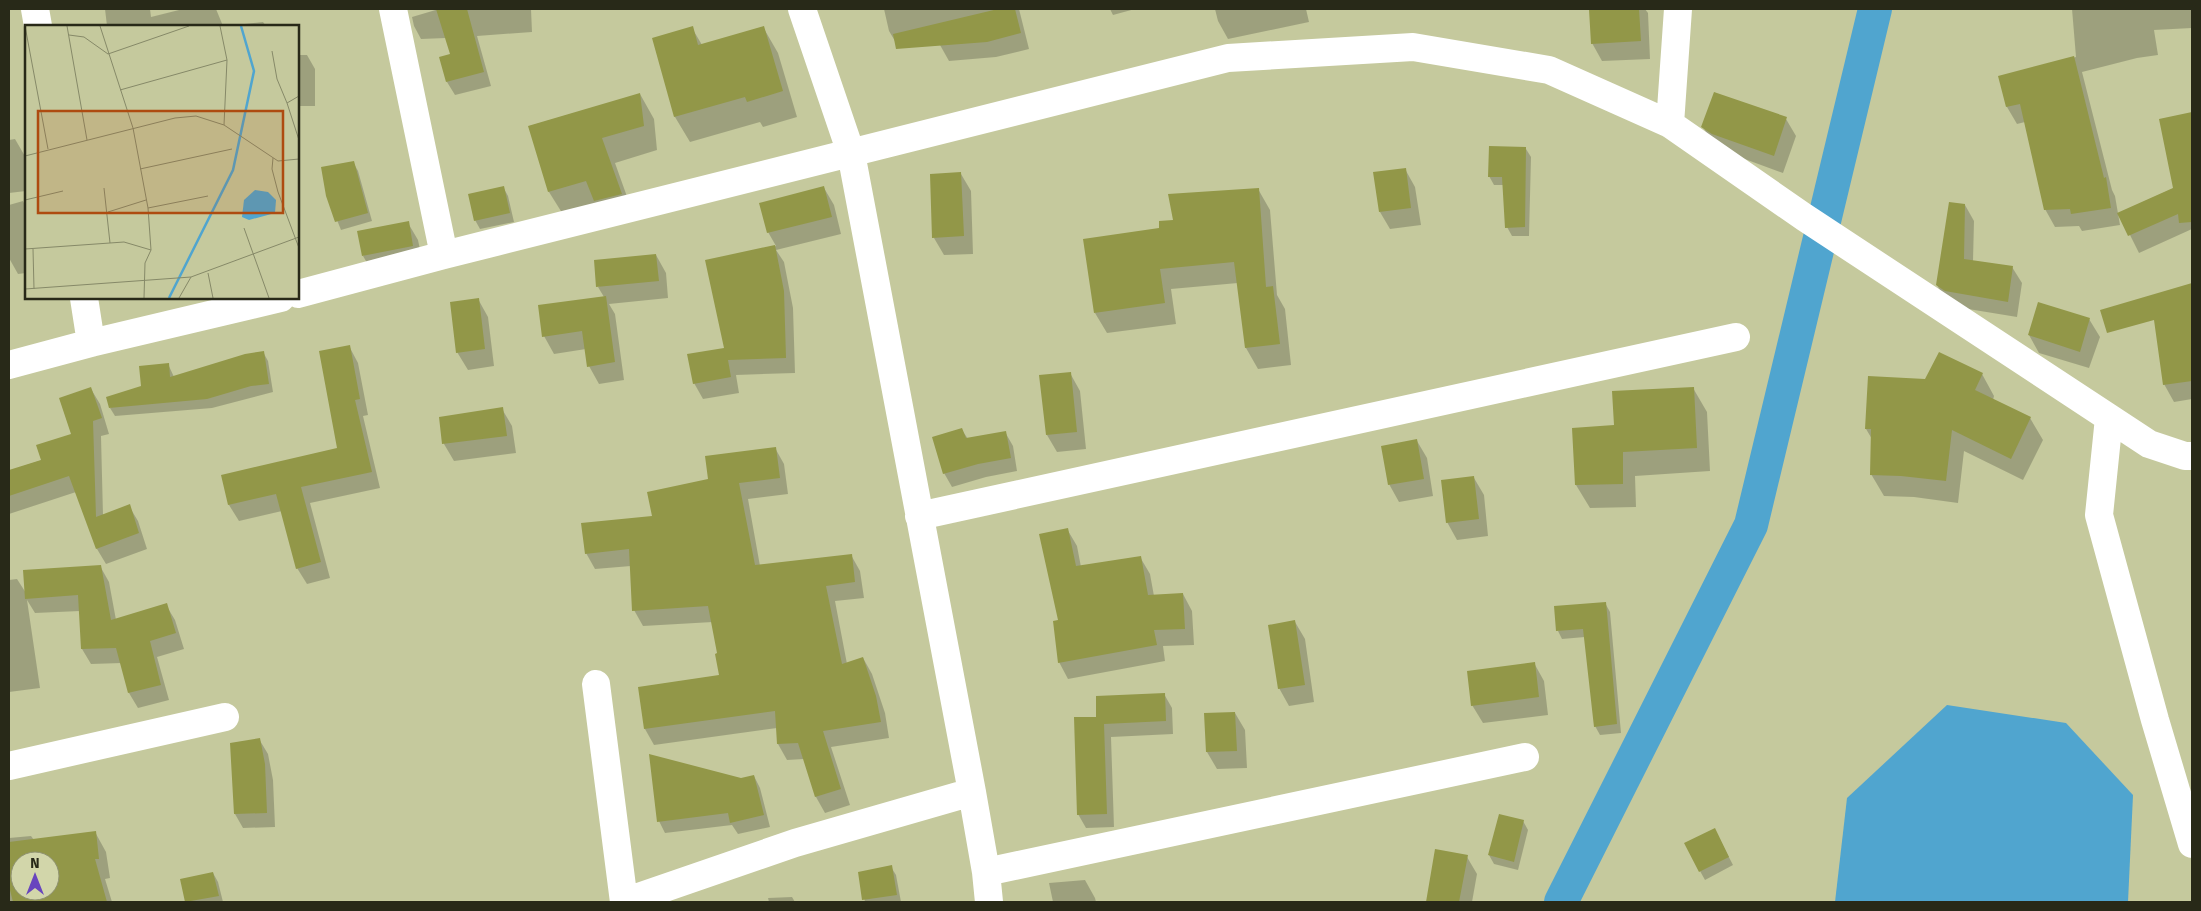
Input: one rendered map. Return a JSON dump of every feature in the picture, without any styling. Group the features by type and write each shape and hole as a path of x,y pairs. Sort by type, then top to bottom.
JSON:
{"street":[{"path":"35,9 38,25"},
{"path":"393,9 444,255"},
{"path":"802,9 851,153 972,792 986,872 989,902"},
{"path":"1670,124 1678,9"},
{"path":"299,294 444,255 1228,58 1414,47 1549,70 1670,124 1804,217 2149,444 2185,456 2192,456"},
{"path":"84,299 91,343"},
{"path":"9,365 91,343 277,299"},
{"path":"919,516 1736,337"},
{"path":"2109,418 2099,515 2155,720 2192,844"},
{"path":"596,684 624,902 796,844 972,792"},
{"path":"9,766 225,717"},
{"path":"986,872 1525,757"}],"water":[{"path":"1947,705 2066,723 2133,795 2128,902 1835,902 1847,798"}],"building":[{"path":"436,9 467,9 484,72 446,82 439,57 450,54"},
{"path":"998,9 1015,9 1021,33 987,42 896,49 893,34"},
{"path":"1589,9 1639,9 1641,41 1591,44"},
{"path":"693,26 698,45 764,26 783,91 747,102 745,97 674,117 652,38"},
{"path":"2074,56 2104,178 2106,177 2111,208 2071,214 2070,209 2044,210 2020,104 2006,107 1998,76"},
{"path":"1714,92 1787,117 1774,156 1712,134 1701,127"},
{"path":"640,93 644,126 602,138 622,194 594,201 586,181 548,192 528,126"},
{"path":"2192,112 2192,222 2179,223 2178,214 2128,236 2117,213 2173,188 2159,119"},
{"path":"1489,146 1526,147 1525,227 1505,228 1502,177 1488,177"},
{"path":"354,161 368,213 335,222 326,196 321,167"},
{"path":"1406,168 1411,208 1379,212 1373,172"},
{"path":"961,172 964,236 932,238 930,174"},
{"path":"504,186 510,213 474,221 468,194"},
{"path":"824,186 832,217 767,233 759,203"},
{"path":"1259,188 1266,287 1273,286 1280,344 1245,348 1234,262 1160,269 1165,303 1094,313 1083,239 1159,228 1159,221 1173,220 1168,194"},
{"path":"1949,202 1965,204 1964,259 2013,266 2008,302 1945,291 1936,285"},
{"path":"409,221 413,246 362,256 357,231"},
{"path":"775,245 784,291 786,358 728,360 731,377 693,384 687,354 724,348 705,260"},
{"path":"656,254 659,281 596,287 594,260"},
{"path":"2192,283 2192,381 2163,385 2154,320 2107,333 2100,310"},
{"path":"606,296 615,362 587,367 582,331 542,337 538,305"},
{"path":"479,298 485,349 456,353 450,302"},
{"path":"2038,302 2090,318 2080,352 2028,335"},
{"path":"350,345 360,399 355,400 372,472 301,487 321,562 296,569 276,494 228,505 221,475 337,448 319,351"},
{"path":"264,351 269,384 251,386 207,399 109,408 106,397 141,386 139,366 169,363 170,377 245,354"},
{"path":"1939,352 1983,373 1975,390 2031,417 2011,459 1952,430 1946,481 1870,475 1871,429 1865,429 1868,376 1925,379"},
{"path":"1071,372 1077,432 1046,435 1039,375"},
{"path":"91,387 102,418 93,421 96,517 130,504 139,533 96,549 69,476 9,496 9,470 41,460 36,445 71,434 59,398"},
{"path":"1694,387 1697,448 1623,452 1623,484 1575,485 1572,428 1614,425 1612,391"},
{"path":"503,407 507,436 442,444 439,417"},
{"path":"962,428 966,438 1006,431 1011,458 978,464 943,474 932,437"},
{"path":"1417,439 1424,479 1388,485 1381,446"},
{"path":"776,447 780,478 739,483 755,565 852,554 855,582 826,586 842,664 863,657 876,696 881,722 823,731 841,789 815,797 798,743 777,744 775,711 644,729 638,687 719,675 708,606 632,611 629,549 585,554 581,523 652,516 647,492 708,479 705,456"},
{"path":"1474,476 1479,519 1446,523 1441,480"},
{"path":"1068,528 1076,566 1141,556 1148,595 1183,593 1185,629 1154,630 1157,645 1058,663 1053,621 1058,620 1039,534"},
{"path":"101,565 111,620 167,603 176,633 150,641 161,685 128,693 116,648 81,649 78,595 25,599 23,570"},
{"path":"1606,602 1617,724 1594,727 1583,629 1556,631 1554,606"},
{"path":"1295,620 1305,685 1278,689 1268,625"},
{"path":"1535,662 1539,697 1471,706 1467,671"},
{"path":"1165,693 1166,721 1104,724 1107,814 1077,815 1074,717 1096,717 1096,696"},
{"path":"1235,712 1237,751 1206,752 1204,713"},
{"path":"260,738 265,764 267,813 234,814 230,743"},
{"path":"649,754 741,778 754,775 764,815 730,823 728,813 657,822"},
{"path":"1499,814 1524,820 1514,862 1488,855"},
{"path":"1715,828 1729,857 1699,872 1684,843"},
{"path":"96,831 99,859 95,859 107,902 13,902 60,901 60,851 10,851 10,890 9,842"},
{"path":"1435,849 1468,855 1459,902 1426,902"},
{"path":"892,865 897,895 862,900 858,872"},
{"path":"213,872 219,896 185,902 180,879"}],"waterway":[{"path":"1561,902 1751,525 1875,9"}]}
